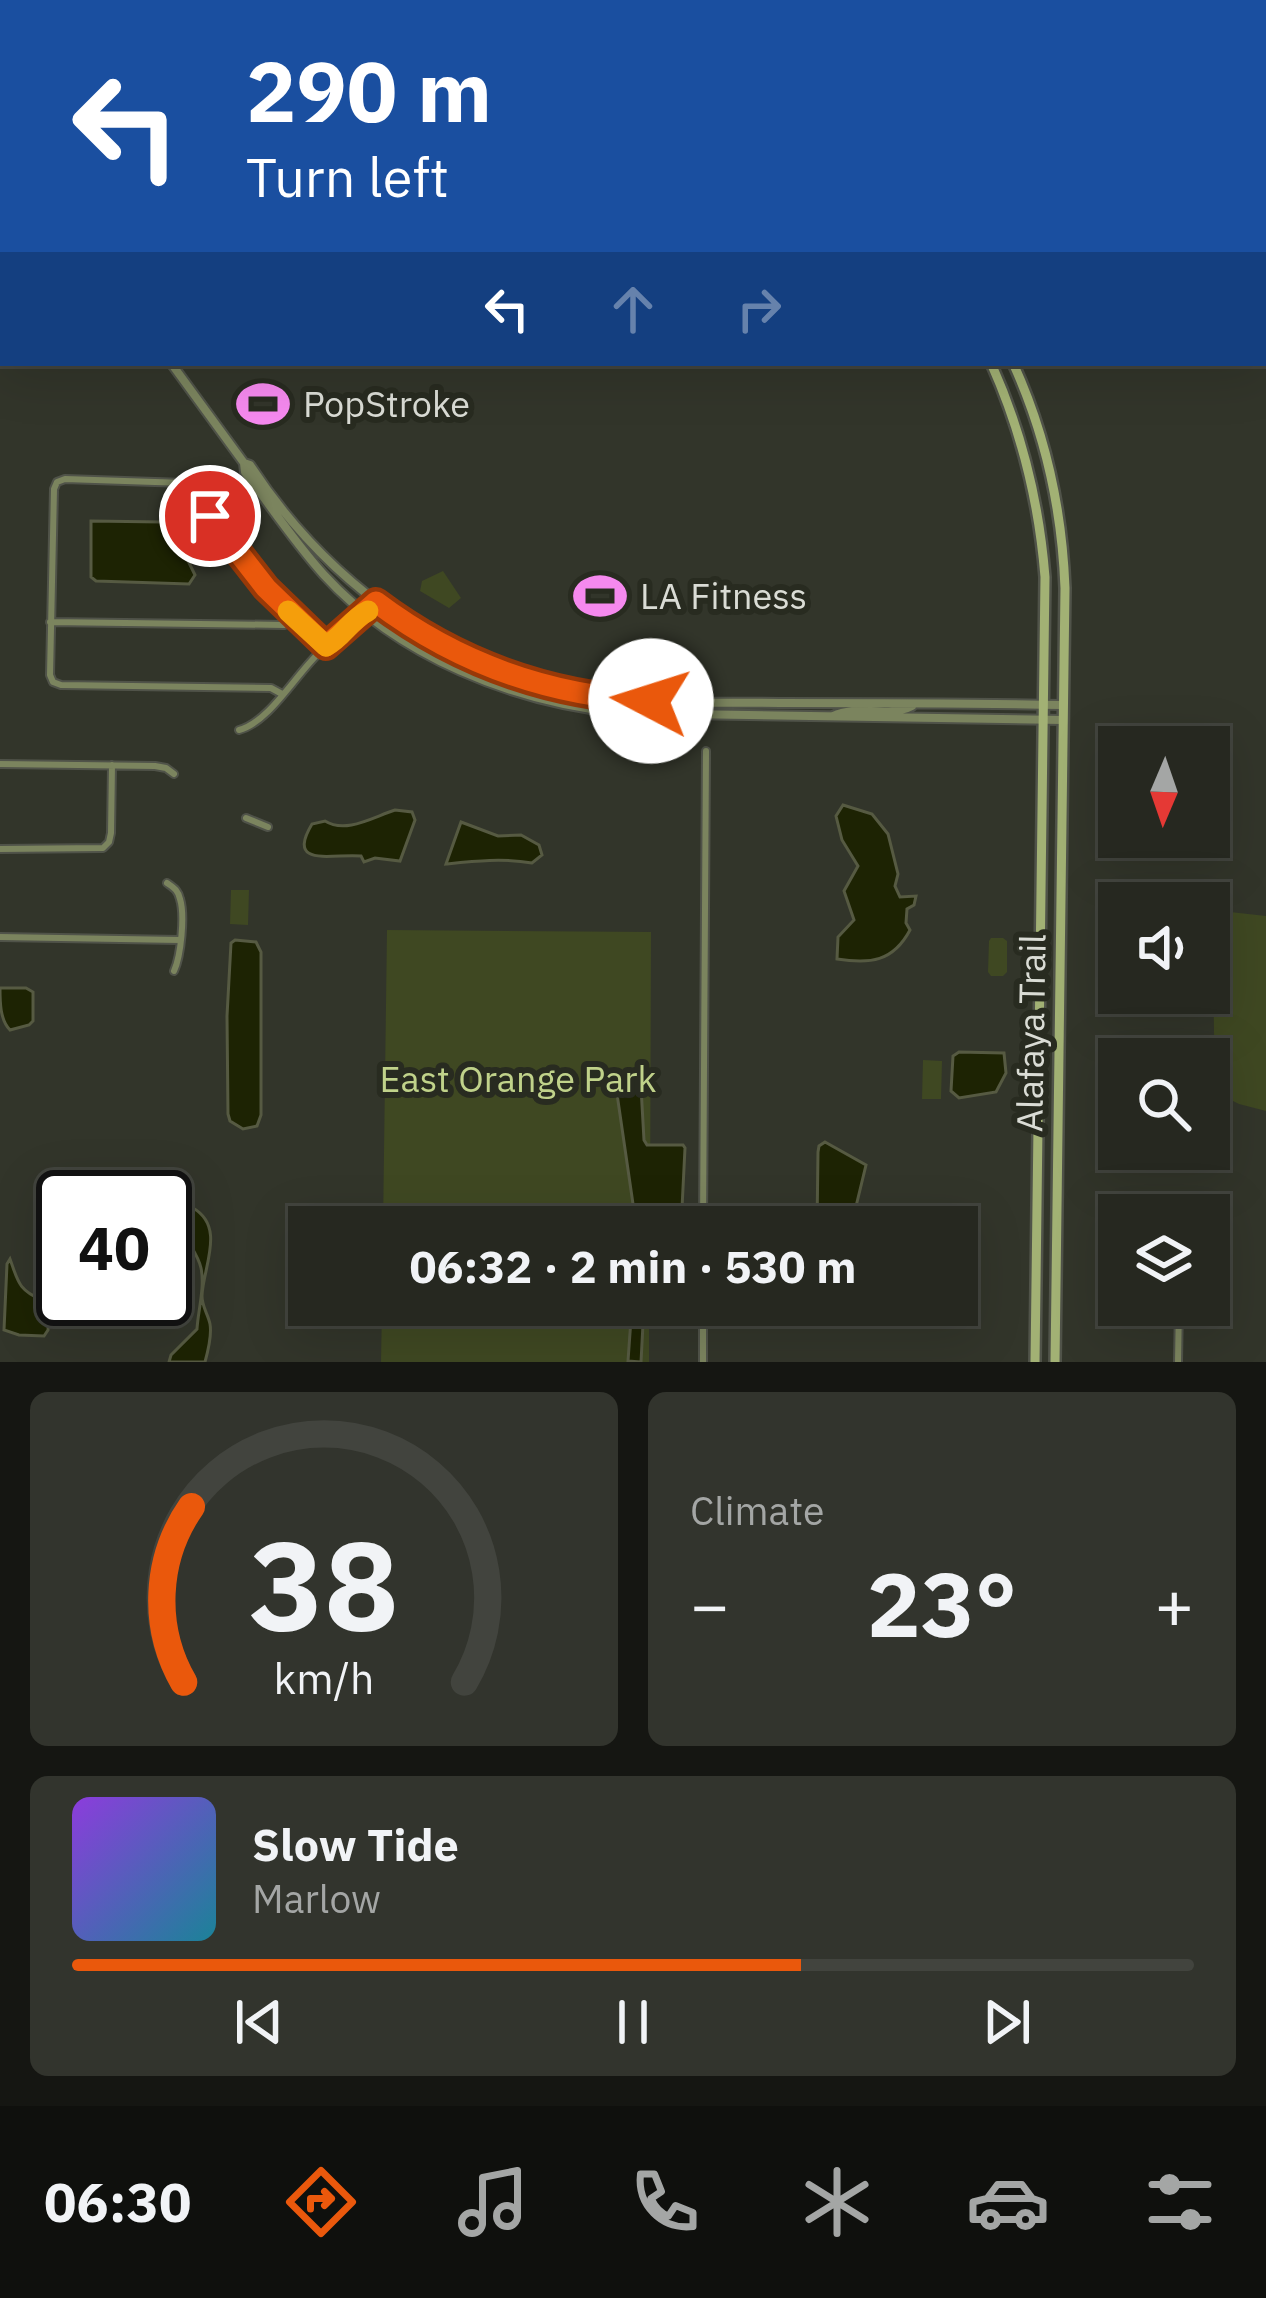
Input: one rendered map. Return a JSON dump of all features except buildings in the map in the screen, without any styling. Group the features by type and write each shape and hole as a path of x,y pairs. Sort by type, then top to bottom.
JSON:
{"main road":[{"name":"Alafaya Trail","path":"992,366 1022,443 1043,552 1035,1362"},
{"name":"Alafaya Trail","path":"1014,366 1040,432 1056,496 1064,565 1055,1362"}],"street":[{"path":"173,366 315,565 366,613 445,663 490,683 563,704 621,713 1063,720"},
{"path":"1022,443 1040,432"},
{"path":"1022,443 1043,444"},
{"path":"244,463 319,550 376,602 449,649 532,682 575,693 638,700 1064,705"},
{"path":"282,694 271,688 57,685 50,675 50,622 57,482 185,483 253,573 328,646"},
{"path":"239,730 257,722 328,646 350,638 376,602"},
{"path":"50,622 287,625 297,620"},
{"path":"528,695 532,682"},
{"path":"832,716 843,711 900,712 915,704"},
{"path":"704,1206 706,751"},
{"path":"0,764 161,767 174,774"},
{"path":"0,850 103,848 111,833 112,766"},
{"path":"246,818 268,827"},
{"path":"167,883 180,898 179,958 174,971"},
{"path":"1040,912 1060,914"},
{"path":"0,937 180,940"},
{"path":"1036,1120 1057,1118"},
{"path":"703,1326 703,1362"},
{"path":"1178,1362 1179,1326"}],"green space":[{"path":"443,571 461,598 449,608 420,591 422,581"},
{"path":"231,890 249,890 248,925 230,924"},
{"path":"1230,912 1266,916 1266,1111 1230,1100 1230,1038 1214,1038 1214,1014 1230,1014"},
{"name":"East Orange Park","path":"387,930 651,932 650,1206 383,1206"},
{"path":"991,938 1007,941 1003,976 988,972"},
{"path":"923,1060 942,1061 941,1099 922,1099"},
{"path":"382,1326 649,1326 649,1362 381,1362"}],"shaded area":[{"path":"91,521 171,526 195,575 189,584 96,581 91,577"},
{"path":"843,805 872,814 888,834 900,897 916,896 907,909 910,930 903,941 888,955 870,960 837,959 838,937 854,920 844,891 858,866 842,840 836,816"},
{"path":"395,810 412,812 415,820 400,861 317,856 305,848 312,824 351,825"},
{"path":"461,822 498,836 521,835 539,845 542,855 532,863 446,864"},
{"path":"256,942 261,952 261,1115 257,1126 243,1129 228,1114 227,1016 231,943"},
{"path":"0,988 33,992 29,1025 10,1030 1,1010"},
{"path":"959,1052 1004,1053 1006,1073 996,1092 959,1098 951,1091 953,1056"},
{"path":"620,1082 641,1087 647,1145 685,1148 682,1206 633,1204 616,1087"},
{"path":"825,1142 866,1165 856,1206 817,1206 819,1146"},
{"path":"192,1208 203,1216 211,1237 202,1296 210,1324 209,1343 205,1362 169,1362 197,1329 202,1291 201,1268 192,1248"},
{"path":"10,1259 23,1288 36,1297 36,1326 48,1326 44,1336 4,1330"},
{"path":"630,1326 643,1326 641,1362 628,1361"}],"slow traffic":[{"path":"288,611 326,646 368,611"}],"place":[{"name":"PopStroke","path":"263,404"},
{"name":"LA Fitness","path":"600,596"}],"route":[{"path":"210,516 282,606 326,646 376,602 438,643 508,674 575,693 651,701"}]}
